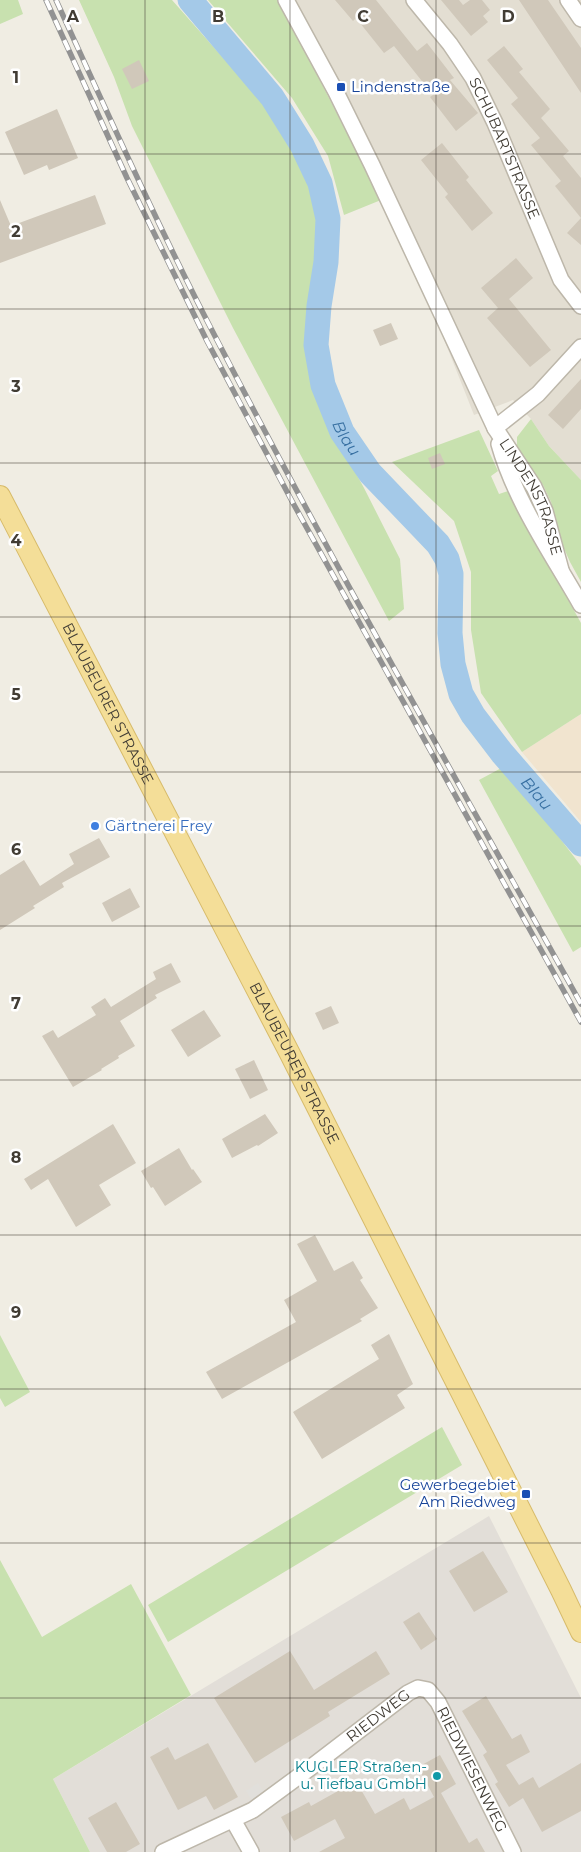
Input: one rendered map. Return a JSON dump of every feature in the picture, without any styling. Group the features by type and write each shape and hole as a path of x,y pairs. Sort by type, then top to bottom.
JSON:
{"main road":[{"name":"BLAUBEURER STRASSE","path":"0,496 284,1043 559,1585 581,1632"}],"street":[{"name":"LINDENSTRASSE","path":"286,0 336,92 372,165 495,428 504,464 542,540 581,605"},
{"name":"SCHUBARTSTRASSE","path":"414,0 450,44 474,78 558,273 570,294 581,306"},
{"path":"568,0 581,19"},
{"path":"495,428 538,394 581,347"},
{"name":"RIEDWEG","path":"163,1852 253,1810 408,1694 418,1688 428,1690"},
{"name":"RIEDWIESENWEG","path":"428,1690 438,1702 513,1852"},
{"path":"233,1820 251,1852"}],"shaded area":[{"path":"279,0 581,0 581,480 549,446 531,419 513,400 474,415 430,304 381,200"},
{"path":"581,714 581,822 522,752"},
{"path":"489,1516 581,1698 581,1852 90,1852 53,1779"},
{"path":"258,1783 266,1796 254,1804 246,1791"}],"green space":[{"path":"0,0 18,0 23,14 0,24"},
{"path":"79,0 172,0 263,103 293,146 314,185 321,218 320,258 308,335 314,386 335,435 400,559 404,609 389,621 233,328 132,126 114,77"},
{"path":"208,0 279,0 381,200 344,215 328,156 292,98"},
{"path":"531,419 549,446 581,480 581,582 559,537 551,502 543,485 517,448 517,437"},
{"path":"479,430 498,471 491,476 499,494 508,491 581,623 581,714 522,752 481,693 471,630 471,572 454,521 392,462"},
{"path":"505,766 581,866 581,947 573,952 479,780"},
{"path":"0,1335 30,1392 5,1407 0,1398"},
{"path":"442,1427 462,1465 168,1642 148,1605"},
{"path":"0,1560 42,1637 131,1584 191,1695 53,1779 90,1852 0,1852"}],"building":[{"path":"335,0 376,0 417,51 427,43 454,78 450,80 478,113 456,131 430,97 433,95 394,46 384,53 356,18 353,21"},
{"path":"441,0 459,0 463,5 470,0 482,0 490,10 483,16 488,22 471,36"},
{"path":"519,0 548,0 581,48 581,93"},
{"path":"504,46 523,69 519,72 550,109 541,118 569,151 563,156 581,178 581,218 555,186 561,181 531,145 540,138 511,104 518,98 487,60"},
{"path":"139,60 149,81 132,89 122,69"},
{"path":"57,109 78,158 49,170 47,165 24,175 5,132"},
{"path":"442,143 469,177 466,180 493,213 472,231 445,197 448,194 421,160"},
{"path":"95,195 106,224 0,263 0,200 11,226"},
{"path":"581,218 581,245 567,233"},
{"path":"516,258 533,278 509,299 551,350 530,367 487,318 498,308 481,288"},
{"path":"391,323 398,339 380,346 373,330"},
{"path":"581,379 581,409 563,429 548,415"},
{"path":"440,453 445,464 432,469 428,458"},
{"path":"99,838 110,857 62,883 64,887 33,906 35,908 0,930 0,875 24,860 40,886 74,864 69,854"},
{"path":"130,888 140,907 112,922 102,903"},
{"path":"171,963 181,982 155,995 157,998 120,1021 135,1046 118,1056 119,1058 102,1070 73,1087 42,1036 53,1030 58,1038 96,1015 91,1007 105,998 111,1007 156,979 153,972"},
{"path":"331,1006 339,1023 323,1030 315,1013"},
{"path":"204,1010 221,1036 188,1057 171,1030"},
{"path":"254,1060 268,1090 250,1099 235,1069"},
{"path":"265,1114 278,1133 258,1146 232,1158 222,1139"},
{"path":"113,1124 136,1163 99,1185 111,1205 76,1227 48,1179 31,1190 24,1179"},
{"path":"179,1148 192,1170 202,1182 165,1206 141,1171"},
{"path":"315,1235 334,1271 353,1261 363,1278 360,1280 378,1308 360,1319 362,1321 222,1399 206,1372 296,1322 284,1300 317,1281 297,1244"},
{"path":"389,1334 413,1384 397,1395 405,1408 322,1459 293,1412 379,1359 371,1345"},
{"path":"483,1551 508,1592 474,1612 449,1571"},
{"path":"419,1612 437,1639 421,1650 403,1622"},
{"path":"290,1651 314,1690 376,1651 390,1674 328,1712 330,1716 255,1763 214,1698"},
{"path":"486,1696 512,1739 521,1734 530,1752 506,1765 519,1785 533,1777 539,1788 581,1763 581,1811 542,1832 523,1798 509,1807 495,1784 498,1782 483,1755 487,1752 462,1711"},
{"path":"208,1743 238,1797 214,1810 206,1796 178,1810 150,1757 168,1747 175,1760"},
{"path":"440,1755 456,1784 441,1793 469,1843 477,1838 485,1852 319,1852 345,1838 335,1819 294,1841 281,1817 309,1802 311,1806 356,1781 375,1814 404,1798 410,1810 434,1797 418,1767"},
{"path":"116,1802 140,1844 126,1852 107,1852 88,1818"}],"waterway":[{"name":"Blau","path":"190,0 272,97 302,145 320,183 328,219 326,262 319,306 316,345 323,385 342,432 370,473 438,544 447,559 451,574 450,633 453,664 461,694 473,715 502,753 581,844"}],"railway":[{"path":"46,0 127,178 207,341 293,503 581,1022"},
{"path":"56,0 154,214 217,340 351,590 581,1004"}],"place":[{"name":"Lindenstraße","path":"341,87"},
{"name":"Gärtnerei Frey","path":"95,826"},
{"name":"Gewerbegebiet Am Riedweg","path":"526,1494"},
{"name":"KUGLER Straßen- u. Tiefbau GmbH","path":"437,1776"}]}
